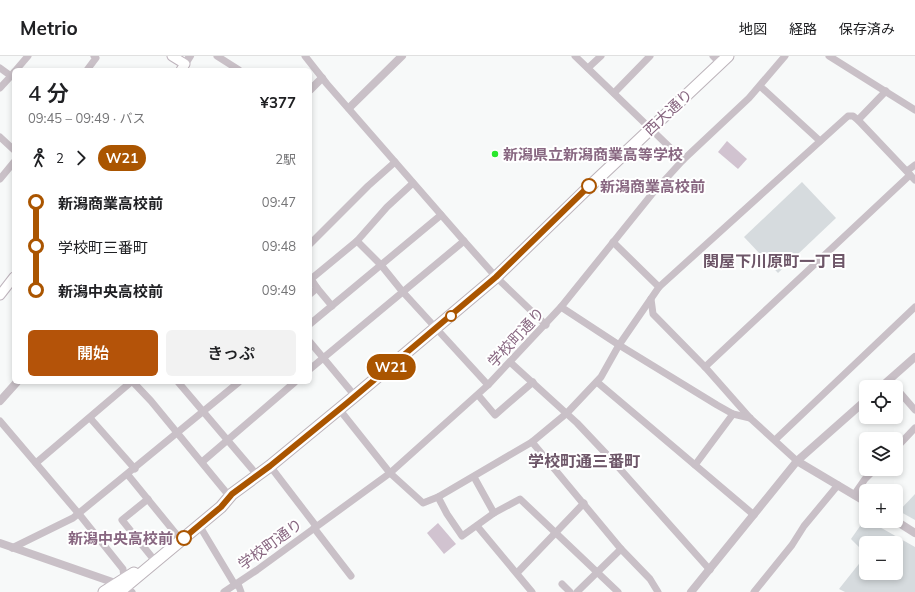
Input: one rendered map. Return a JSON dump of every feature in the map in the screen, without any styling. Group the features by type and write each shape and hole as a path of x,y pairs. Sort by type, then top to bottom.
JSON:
{"highway":[{"name":"西大通り","path":"104,592 123,586 155,561 221,507 230,497 258,476 355,396 496,277 721,59"}],"main road":[{"path":"172,56 183,67"},
{"path":"0,295 12,280"}],"street":[{"path":"18,68 28,56"},
{"path":"88,68 96,58 94,56"},
{"path":"183,67 190,56"},
{"path":"217,56 236,68"},
{"path":"305,56 322,78 496,277 546,324"},
{"path":"349,108 402,56"},
{"path":"575,56 683,160"},
{"path":"588,68 601,56"},
{"path":"614,92 650,56"},
{"name":"学校町通り","path":"224,592 390,473 478,395 562,307 652,194 683,160 749,98 785,56"},
{"path":"829,56 915,110"},
{"path":"0,68 12,72"},
{"path":"0,88 12,75"},
{"path":"312,88 322,78"},
{"path":"760,86 820,140"},
{"path":"858,120 886,91"},
{"path":"339,409 390,473 423,503 438,497 532,442 567,413 601,377 619,345 659,287 848,116 853,116 858,120 911,175"},
{"path":"0,137 12,148"},
{"path":"312,242 368,186 395,162"},
{"path":"0,179 12,164"},
{"path":"705,367 911,175 915,165"},
{"path":"312,278 357,241 387,207 413,183"},
{"path":"312,322 441,215"},
{"path":"357,241 381,265 402,291 488,385"},
{"path":"312,367 464,241"},
{"path":"613,242 659,287"},
{"path":"312,280 332,306"},
{"path":"312,292 317,288"},
{"path":"650,299 653,314 705,367 750,418 798,461 859,498"},
{"path":"562,307 619,345 733,414 750,418"},
{"path":"775,440 915,307"},
{"path":"312,344 355,396"},
{"path":"889,380 915,357"},
{"path":"510,362 567,413 612,460 710,570"},
{"path":"478,395 495,415 533,382"},
{"path":"597,382 754,515"},
{"path":"0,401 15,384"},
{"path":"36,463 130,384"},
{"path":"134,384 151,401 230,497"},
{"path":"180,384 258,476"},
{"path":"12,548 79,514 237,384"},
{"path":"202,462 293,384"},
{"path":"903,396 915,410"},
{"path":"691,592 798,461 859,406"},
{"path":"695,465 733,414"},
{"path":"90,418 135,469"},
{"path":"0,421 79,514 123,569 123,586 0,543"},
{"path":"903,441 915,428"},
{"path":"532,442 621,549 650,578 658,592"},
{"path":"270,466 350,576"},
{"path":"128,475 181,540"},
{"path":"854,495 868,476"},
{"path":"474,477 494,513"},
{"path":"754,592 792,545 804,526 838,485"},
{"path":"438,497 447,514 462,536 494,513 520,499 618,592"},
{"path":"148,499 122,520 155,561"},
{"path":"517,573 584,504"},
{"path":"199,525 242,592"},
{"path":"903,525 915,533"},
{"path":"477,526 532,592"},
{"path":"576,592 621,549"},
{"path":"562,584 570,592"}],"shaded area":[{"path":"727,141 747,159 738,169 718,152"},
{"path":"802,182 836,218 778,273 744,237"},
{"path":"915,494 915,520 903,513 903,507"},
{"path":"438,523 456,544 444,554 427,533"},
{"path":"859,528 881,528 896,536 859,536 859,547 851,539"},
{"path":"903,540 915,547 915,592 845,592 839,589 859,564 859,580 903,580"}],"bus line":[{"name":"W21","path":"184,538 221,507 232,494 270,466 347,403 496,277 589,186"}],"place":[{"name":"新潟県立新潟商業高等学校","path":"495,154"},
{"name":"新潟商業高校前","path":"589,186"},
{"name":"新潟中央高校前","path":"184,538"}],"district":[{"name":"関屋下川原町一丁目","path":"775,261"},
{"name":"学校町通三番町","path":"584,461"}]}
